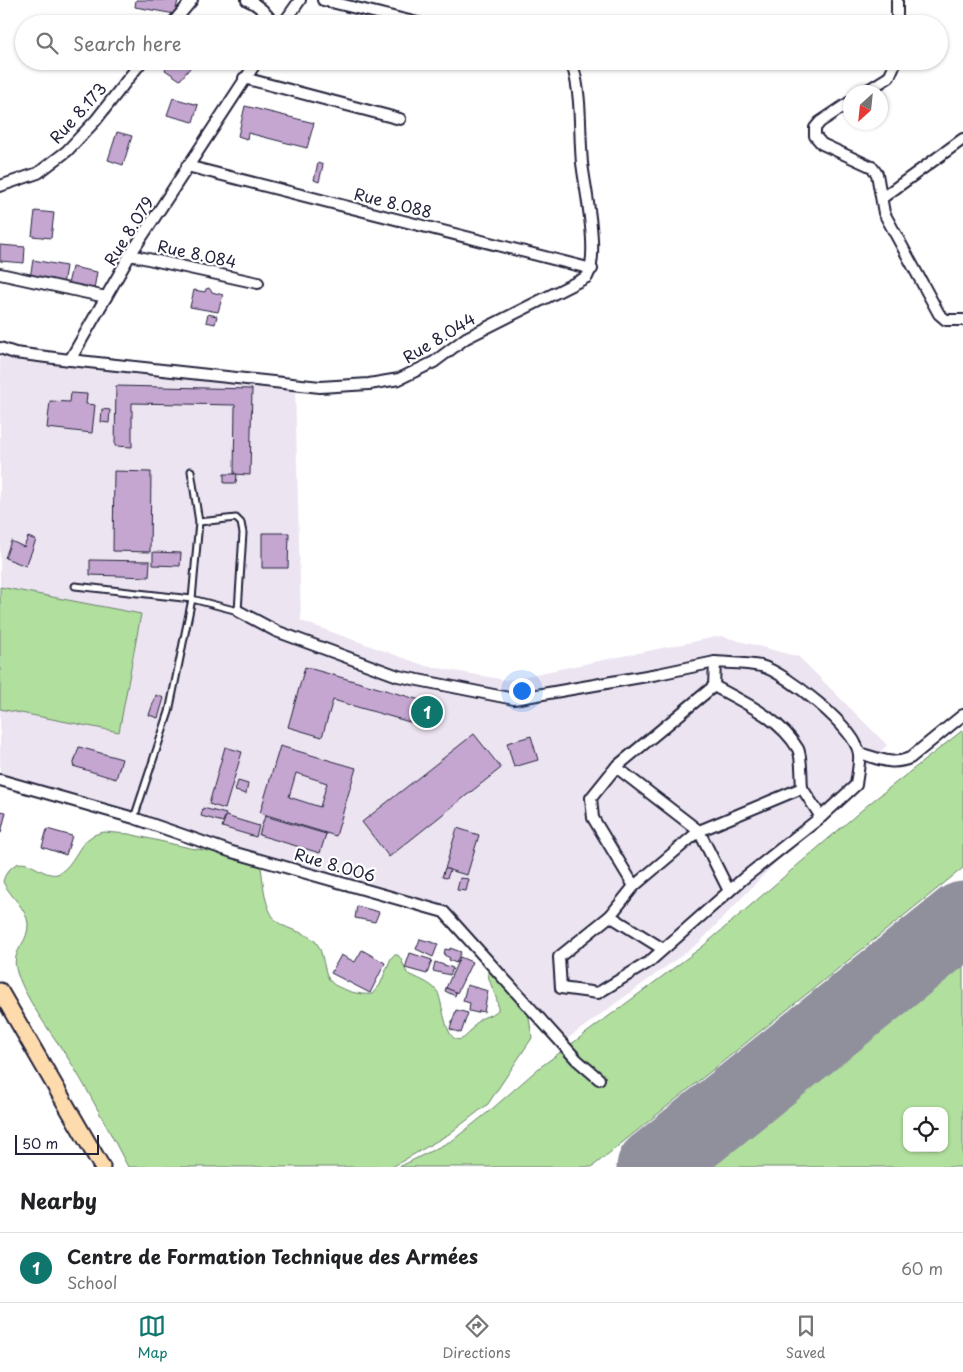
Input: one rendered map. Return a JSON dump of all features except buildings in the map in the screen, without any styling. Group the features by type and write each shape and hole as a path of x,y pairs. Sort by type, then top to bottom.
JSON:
{"main road":[{"path":"0,991 102,1167"}],"street":[{"path":"180,15 192,0"},
{"path":"247,0 256,4 269,15"},
{"path":"289,15 300,0"},
{"path":"323,0 385,15"},
{"path":"897,0 897,15"},
{"name":"Rue 8.173","path":"0,186 38,173 67,151 96,120 135,70"},
{"name":"Rue 8.079","path":"70,360 130,255 250,70"},
{"path":"574,70 578,85 582,164 588,192 592,269"},
{"path":"876,85 889,77 892,70"},
{"path":"244,78 400,119"},
{"path":"843,107 820,122 815,128 815,136 822,144 872,166 877,174 884,212 939,314 946,320 963,320"},
{"path":"882,198 963,139"},
{"name":"Rue 8.088","path":"187,166 592,269"},
{"name":"Rue 8.084","path":"130,255 258,283"},
{"name":"Rue 8.044","path":"70,360 320,387 369,384 400,379 434,362 466,338 587,276 592,269"},
{"path":"0,274 106,297"},
{"path":"0,348 15,353 70,360"},
{"path":"238,611 276,631 398,676 514,700 715,662 763,666 795,685 826,709 852,737 859,753 856,785 821,817 729,891 649,962 598,993 561,988 559,957 610,916 634,886 699,831 802,788"},
{"path":"634,886 593,818 591,798 616,767 714,686 715,662"},
{"path":"714,686 762,712 784,732 799,750 802,788 821,817"},
{"path":"859,753 891,762 901,762 910,758 963,715"},
{"path":"616,767 699,831 729,891"},
{"name":"Rue 8.006","path":"0,780 134,818 232,852 436,908 444,912 577,1060 599,1079"},
{"path":"610,916 663,949"}],"lane":[{"path":"134,818 169,712 192,599 199,522 191,470"},
{"path":"75,586 192,599 238,611 243,533 241,523 236,518 199,522"}],"shaded area":[{"path":"0,353 295,385 301,621 426,666 506,680 721,636 799,657 887,745 700,942 567,1039 445,909 235,849 0,778"}],"green space":[{"path":"0,587 141,614 119,732 0,709"},
{"path":"963,730 963,868 592,1167 399,1167 453,1140 539,1068 702,947 870,803"},
{"path":"104,832 129,834 190,848 223,853 259,864 266,900 272,916 277,922 315,941 332,983 352,992 372,994 380,985 391,958 394,955 398,955 407,973 427,983 437,991 449,1031 458,1040 465,1037 480,1019 498,1010 497,999 488,974 488,969 493,969 527,1004 532,1038 488,1104 449,1134 392,1167 128,1167 80,1078 24,990 15,961 27,932 27,918 3,882 5,875 10,869 16,864 22,863 47,873 60,873 90,837"},
{"path":"963,961 963,1167 706,1167"}],"runway":[{"path":"654,1167 963,919"}],"place":[{"name":"Centre de Formation Technique des Armées","path":"427,712"}]}
